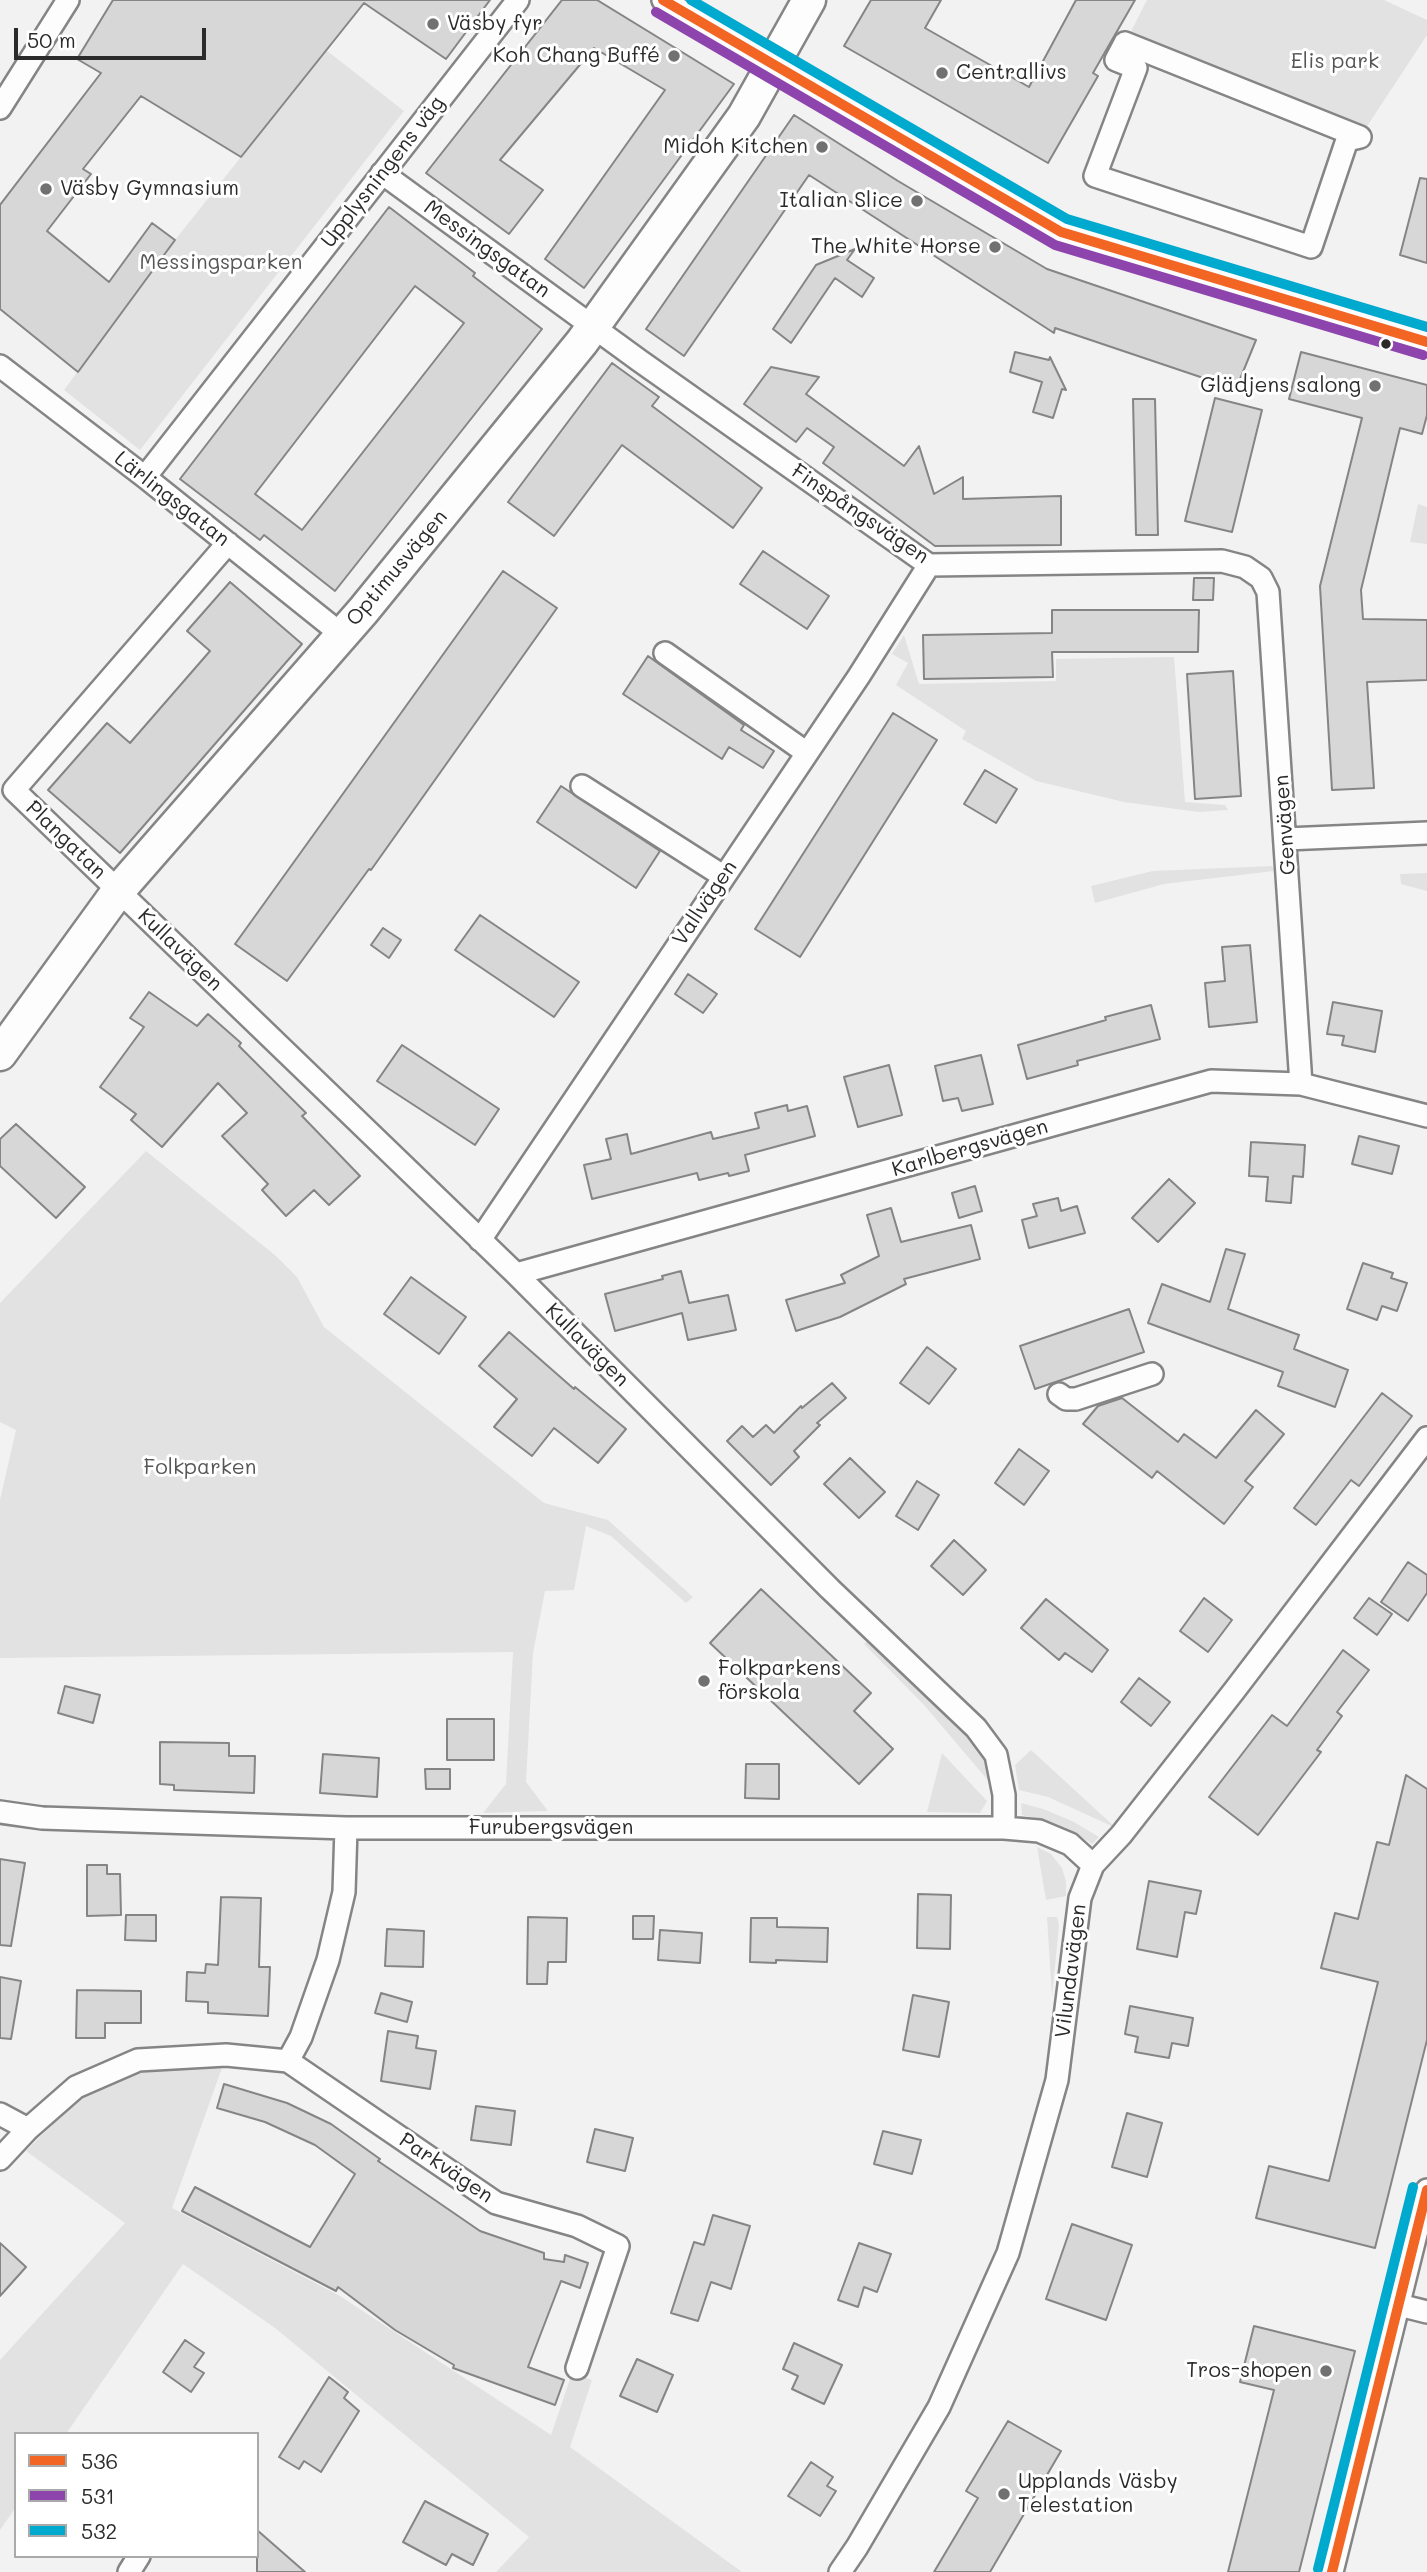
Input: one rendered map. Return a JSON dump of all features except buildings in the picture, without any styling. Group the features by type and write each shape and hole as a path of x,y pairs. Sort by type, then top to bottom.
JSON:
{"street":[{"path":"0,108 68,0"},
{"name":"Upplysningens väg","path":"145,477 518,0"},
{"path":"663,0 1061,232 1427,342"},
{"name":"Optimusvägen","path":"0,1054 119,890 372,601 593,326 744,116 809,0"},
{"path":"1125,43 1360,137 1347,140 1311,247 1095,176 1136,68 1116,60 1125,43"},
{"name":"Messingsgatan","path":"382,173 593,326"},
{"name":"Finspångsvägen","path":"593,326 929,565 1214,561 1236,563 1253,571"},
{"name":"Lärlingsgatan","path":"0,366 145,477 341,634"},
{"name":"Plangatan","path":"119,890 14,790 228,543"},
{"name":"Vallvägen","path":"480,1240 859,676 929,565"},
{"name":"Genvägen","path":"1253,571 1261,578 1268,592 1301,1084"},
{"path":"665,653 807,752"},
{"path":"582,786 723,876"},
{"path":"1286,839 1427,833"},
{"name":"Kullavägen","path":"119,890 516,1274 830,1589 976,1728 996,1755 1004,1795 1004,1828"},
{"name":"Karlbergsvägen","path":"516,1274 1211,1081 1301,1084 1427,1116"},
{"path":"1059,1394 1066,1399 1076,1399 1152,1374"},
{"name":"Vilundavägen","path":"840,2572 939,2407 1008,2253 1057,2080 1080,1898 1093,1865 1121,1835 1234,1691 1427,1438"},
{"name":"Furubergsvägen","path":"0,1812 42,1818 346,1828 1004,1828 1039,1831 1070,1844 1093,1865"},
{"path":"288,2061 301,2037 328,1960 344,1892 346,1828"},
{"name":"Parkvägen","path":"0,2159 28,2129 76,2087 138,2060 226,2055 288,2061 496,2203 577,2226 618,2246 577,2368"},
{"path":"0,2114 28,2129"},
{"path":"1332,2572 1427,2190"},
{"path":"1399,2305 1427,2312"}],"green space":[{"name":"Elis park","path":"1147,0 1384,0 1427,20 1427,35 1360,137 1125,43"},
{"name":"Messingsparken","path":"326,50 404,111 140,450 64,390 175,240"},
{"path":"1418,504 1427,507 1427,544 1410,542"},
{"path":"904,635 919,684 1056,681 1056,659 1174,657 1185,802 1225,805 1228,810 1199,812 1124,802 1036,781 962,739 966,731 896,685 908,663 892,654"},
{"path":"1272,866 1274,871 1164,884 1095,903 1091,886 1153,871"},
{"path":"1427,873 1427,891 1401,884 1400,874"},
{"name":"Folkparken","path":"146,1151 276,1256 297,1277 324,1327 544,1503 608,1520 693,1597 686,1603 611,1536 586,1526 574,1590 545,1591 533,1653 526,1782 548,1811 483,1813 506,1784 513,1652 0,1658 0,1500 16,1430 0,1422 0,1303"},
{"path":"869,1639 967,1733 988,1764 991,1784 924,1705 864,1644"},
{"path":"1031,1750 1116,1828 1048,1797 1019,1790 1015,1765"},
{"path":"942,1753 987,1801 980,1813 927,1812"},
{"path":"1021,1803 1072,1821 1099,1837 1092,1844 1047,1821 1022,1815"},
{"path":"1037,1847 1051,1854 1062,1868 1066,1896 1046,1900"},
{"path":"1047,1917 1057,1917 1059,1925 1052,1997"},
{"path":"223,2065 172,2208 340,2296 551,2435 572,2373 592,2380 570,2447 742,2572 496,2572 529,2537 275,2328 183,2264 67,2432 14,2432 14,2510 0,2530 0,2360 125,2223 26,2151 77,2100 141,2070"}],"transit line":[{"name":"536","path":"663,0 1061,232 1427,342"},
{"name":"532","path":"691,0 1067,219 1427,327"},
{"name":"531","path":"656,12 1055,245 1423,355"},
{"name":"532","path":"1318,2569 1413,2187"},
{"name":"536","path":"1332,2572 1427,2190"}],"place":[{"name":"Väsby fyr","path":"433,24"},
{"name":"Koh Chang Buffé","path":"674,56"},
{"name":"Centrallivs","path":"942,73"},
{"name":"Midoh Kitchen","path":"822,147"},
{"name":"Väsby Gymnasium","path":"46,189"},
{"name":"Italian Slice","path":"917,201"},
{"name":"The White Horse","path":"995,247"},
{"name":"Glädjens salong","path":"1375,386"},
{"name":"Folkparkens förskola","path":"704,1681"},
{"name":"Tros-shopen","path":"1326,2371"},
{"name":"Upplands Väsby Telestation","path":"1004,2494"}]}
